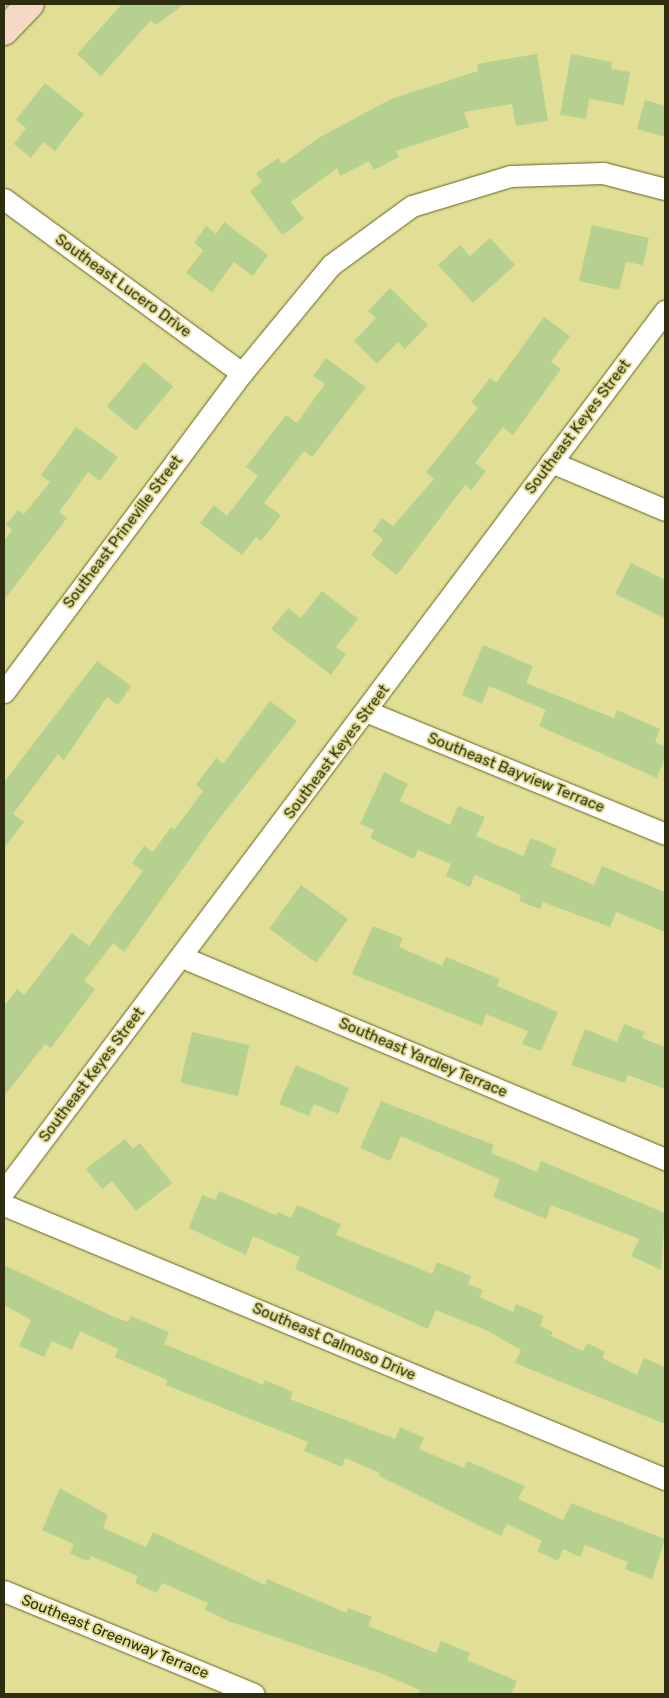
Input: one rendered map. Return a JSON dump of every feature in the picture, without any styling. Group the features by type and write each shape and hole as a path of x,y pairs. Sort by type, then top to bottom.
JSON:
{"street":[{"path":"4,31 30,4"},
{"name":"Southeast Prineville Street","path":"4,692 242,373 331,265 412,206 510,176 603,173 665,189"},
{"name":"Southeast Lucero Drive","path":"4,199 242,373"},
{"name":"Southeast Keyes Street","path":"4,1190 368,712 551,462 665,311"},
{"path":"551,462 665,510"},
{"name":"Southeast Bayview Terrace","path":"368,712 665,834"},
{"name":"Southeast Yardley Terrace","path":"182,957 665,1160"},
{"name":"Southeast Calmoso Drive","path":"4,1205 665,1479"},
{"name":"Southeast Greenway Terrace","path":"4,1591 254,1694"}],"building":[{"path":"122,4 184,4 156,25 151,20 101,76 77,54"},
{"path":"537,54 548,121 516,126 512,104 464,112 469,127 396,151 399,157 374,170 369,161 340,176 337,168 291,202 304,219 282,235 250,191 262,182 256,173 278,158 282,164 320,137 391,99 478,71 477,64"},
{"path":"571,54 612,62 611,69 630,72 624,105 589,99 586,119 560,115"},
{"path":"45,83 84,114 55,151 43,142 31,158 14,144 26,128 16,120"},
{"path":"645,100 665,106 665,137 637,129"},
{"path":"224,222 268,255 253,276 234,262 212,292 186,273 203,250 194,243 206,226 216,234"},
{"path":"592,225 649,238 643,265 626,262 619,290 579,281"},
{"path":"490,238 515,265 473,303 438,265 460,245 470,256"},
{"path":"390,288 428,325 405,349 398,342 377,364 354,341 376,318 368,311"},
{"path":"544,317 570,336 551,362 561,369 513,435 503,427 475,463 486,471 471,490 465,485 397,575 371,555 383,539 373,531 382,518 393,526 434,479 426,472 478,408 471,402 490,378 496,383"},
{"path":"326,358 366,387 312,457 304,451 264,503 281,515 261,541 256,537 242,555 200,523 214,505 227,516 258,476 246,467 286,415 297,423 325,384 313,376"},
{"path":"144,362 173,386 136,431 107,406"},
{"path":"76,427 118,457 100,481 88,472 59,512 67,518 4,600 4,541 12,530 6,525 18,510 24,514 50,482 41,475"},
{"path":"631,563 665,580 665,618 615,594"},
{"path":"322,591 358,619 336,647 346,654 331,675 271,629 288,608 301,618"},
{"path":"483,645 533,666 526,683 614,718 617,710 660,729 655,742 665,746 665,757 657,778 539,726 546,710 489,686 482,704 462,695"},
{"path":"97,661 131,686 118,705 107,697 64,760 58,754 13,814 24,822 4,848 4,782"},
{"path":"270,701 297,721 214,825 124,952 113,943 84,981 95,989 51,1048 45,1044 4,1096 4,1006 17,989 24,995 72,933 89,946 143,871 132,863 144,846 153,852 171,827 175,829 203,791 196,785 216,758 223,764"},
{"path":"384,772 408,784 400,801 450,825 458,806 485,817 476,836 523,856 531,838 557,849 550,866 594,885 602,866 665,892 665,932 616,912 610,927 543,902 540,909 519,901 521,895 475,875 470,887 446,876 451,864 418,850 414,859 370,838 374,830 360,824"},
{"path":"301,885 348,919 316,963 269,929"},
{"path":"373,926 403,938 399,947 442,966 446,957 500,979 497,986 558,1012 541,1051 522,1044 528,1031 486,1014 482,1026 352,974"},
{"path":"624,1024 645,1032 642,1038 665,1047 665,1089 628,1075 625,1083 571,1065 585,1029 617,1042"},
{"path":"192,1032 249,1045 238,1096 180,1083"},
{"path":"296,1065 349,1088 338,1114 314,1104 309,1116 279,1104"},
{"path":"381,1101 494,1145 491,1153 537,1172 541,1161 665,1213 661,1270 631,1256 639,1239 551,1205 546,1219 493,1197 500,1179 401,1136 390,1161 360,1148"},
{"path":"125,1139 133,1149 140,1143 172,1183 136,1211 112,1181 102,1189 86,1169"},
{"path":"219,1191 276,1215 278,1212 291,1218 297,1205 341,1224 336,1235 432,1274 437,1262 471,1276 468,1284 483,1290 480,1297 513,1312 516,1304 544,1316 540,1326 553,1332 551,1336 583,1351 587,1343 605,1352 602,1358 637,1375 644,1358 665,1367 665,1424 515,1363 521,1350 488,1331 436,1310 428,1329 295,1269 300,1257 253,1236 246,1255 189,1228 202,1195 215,1200"},
{"path":"4,1265 112,1316 128,1322 131,1316 169,1332 164,1344 263,1385 265,1380 293,1392 290,1399 395,1439 400,1427 424,1438 419,1449 464,1468 467,1461 525,1486 518,1499 563,1520 571,1503 665,1539 652,1579 625,1569 628,1562 585,1545 580,1557 563,1549 558,1561 537,1551 542,1541 507,1524 501,1536 379,1476 380,1473 345,1458 342,1467 304,1451 308,1442 166,1385 167,1380 115,1357 118,1349 80,1331 72,1350 52,1341 44,1357 19,1346 31,1320 4,1305"},
{"path":"60,1488 108,1515 103,1528 146,1547 153,1532 265,1585 267,1579 347,1613 348,1608 372,1617 368,1626 436,1653 441,1641 470,1653 467,1660 517,1681 511,1694 418,1694 420,1690 380,1673 231,1622 205,1610 208,1603 162,1583 157,1593 135,1583 138,1576 91,1556 88,1561 70,1554 74,1544 42,1530"}]}
